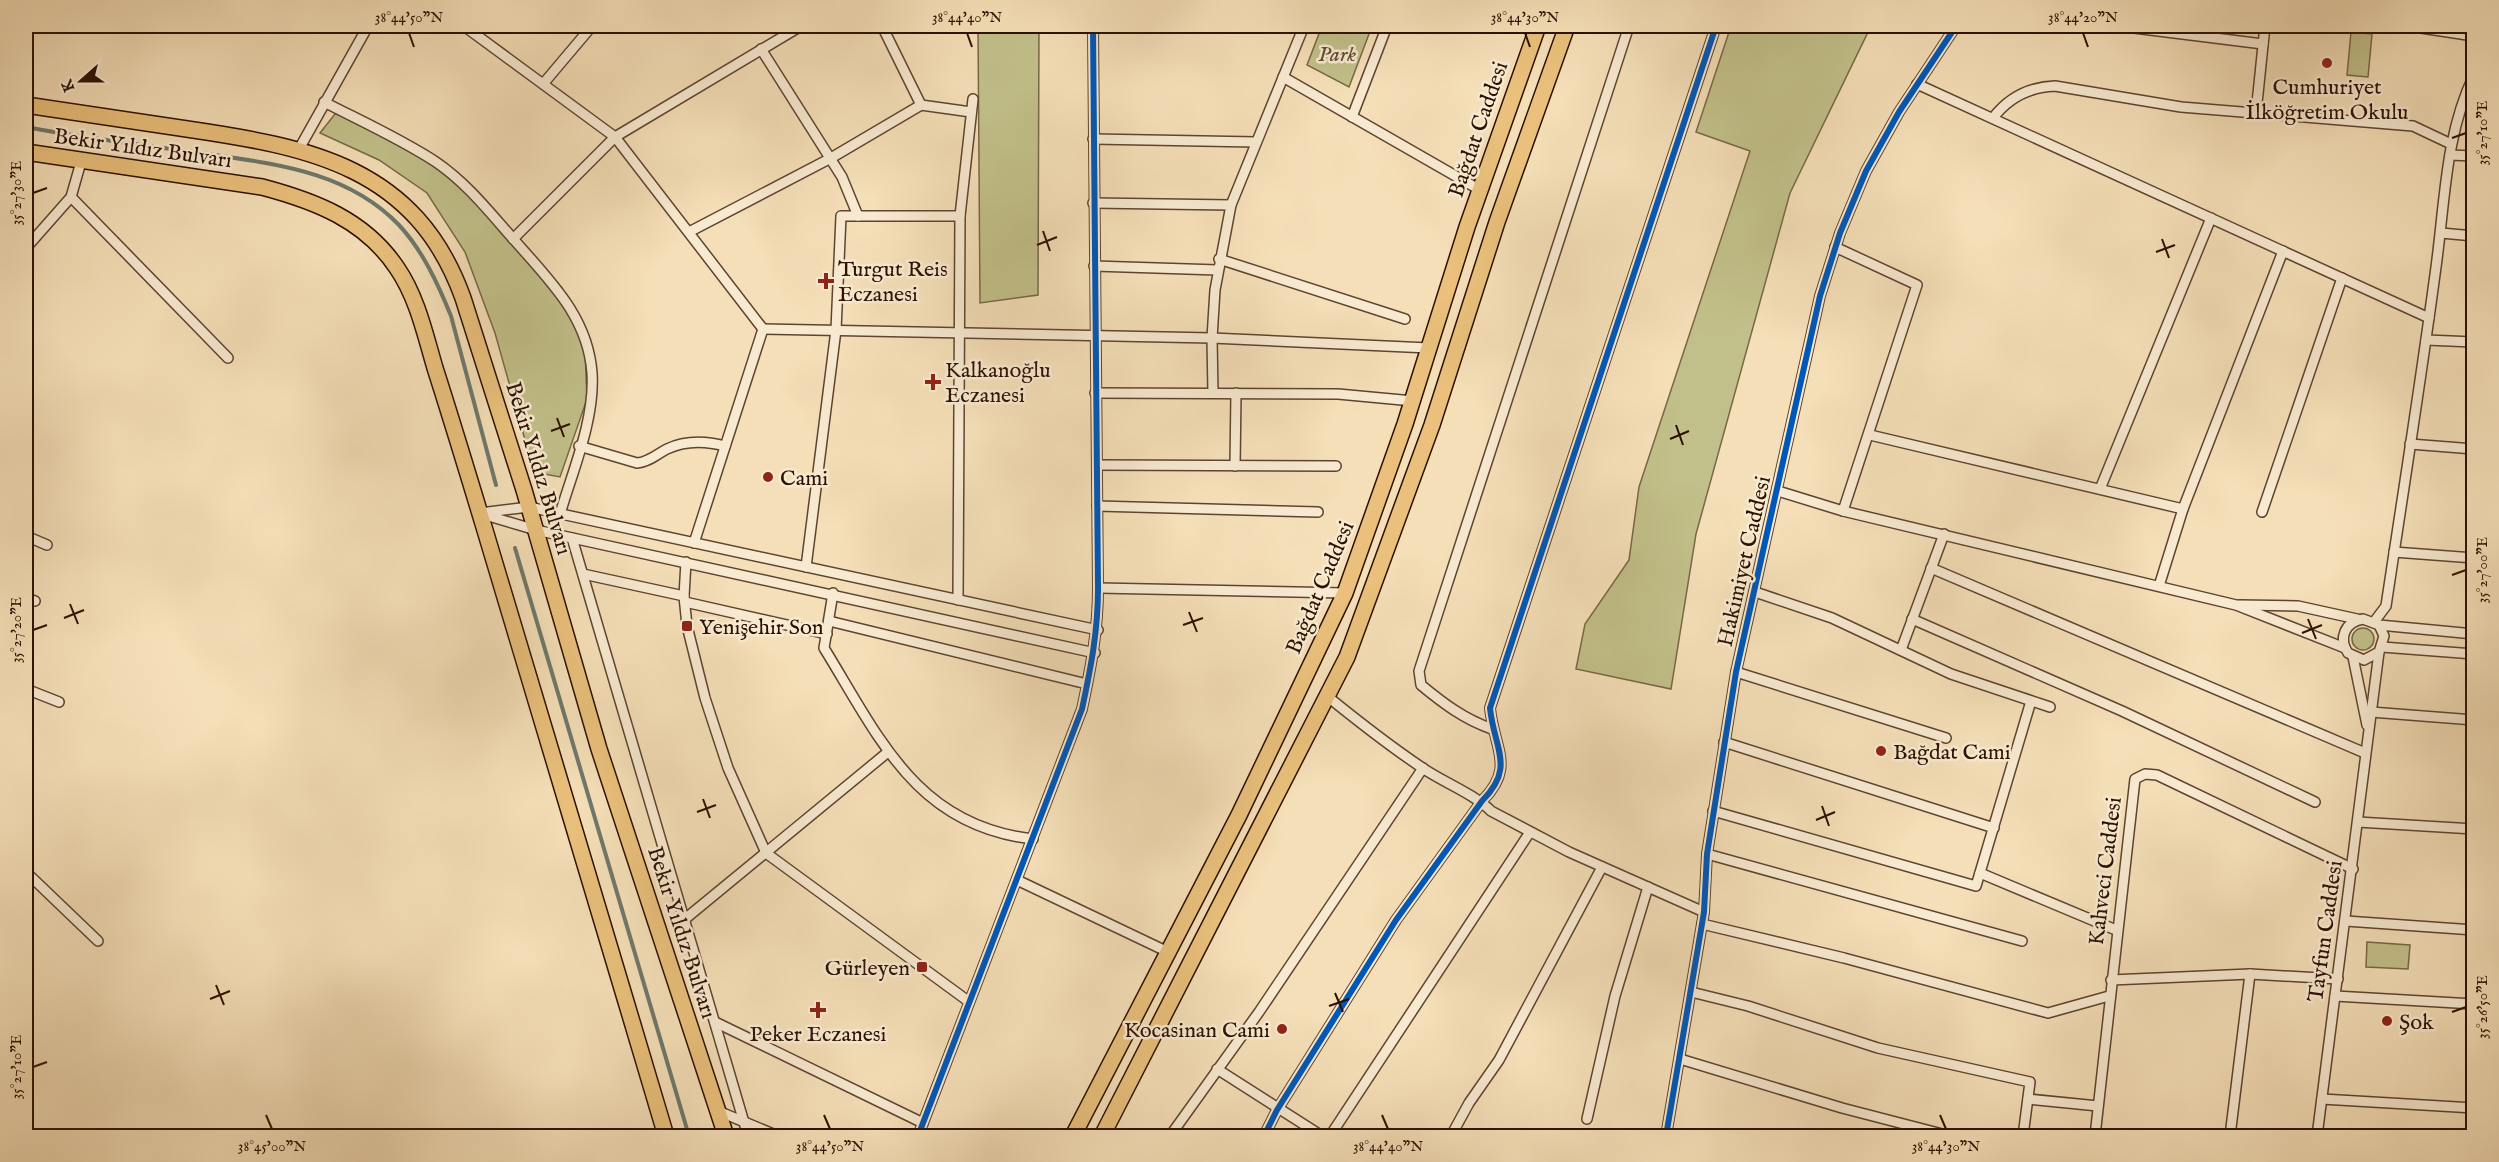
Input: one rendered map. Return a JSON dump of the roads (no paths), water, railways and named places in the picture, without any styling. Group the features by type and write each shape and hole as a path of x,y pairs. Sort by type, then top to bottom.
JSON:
{"main road":[{"name":"Bağdat Caddesi","path":"1073,1137 1239,815 1345,593 1413,401 1480,190 1538,26"},
{"name":"Bağdat Caddesi","path":"1106,1135 1347,657 1432,424 1497,222 1567,26"},
{"name":"Bekir Yıldız Bulvarı","path":"26,105 239,136 299,149 343,166 388,192 413,213 435,240 458,283 536,530 598,749 726,1137"},
{"name":"Bekir Yıldız Bulvarı","path":"26,152 280,192 330,210 368,234 395,265 414,300 666,1137"}],"street":[{"path":"299,149 368,26"},
{"path":"464,26 615,137 763,328"},
{"path":"543,84 592,26"},
{"path":"513,239 615,137 801,26"},
{"path":"882,26 921,105"},
{"path":"918,1137 1082,709 1095,652 1098,630 1098,588 1093,26"},
{"path":"1214,393 1212,338 1218,270 1231,205 1304,26"},
{"path":"1352,117 1387,26"},
{"path":"1492,729 1469,720 1451,709 1421,685 1419,671 1629,26"},
{"path":"1264,1137 1277,1110 1396,920 1482,801 1495,788 1502,759 1492,729 1490,708 1716,26"},
{"name":"Hakimiyet Caddesi","path":"1666,1135 1704,912 1707,854 1736,672 1812,328 1835,247 1866,171 1917,84 1956,26"},
{"path":"2118,26 2263,44"},
{"path":"2256,113 2265,26"},
{"path":"2408,26 2474,36"},
{"path":"761,49 831,158 842,177 858,216"},
{"path":"2376,623 2386,606 2426,340 2451,144 2468,99 2474,75"},
{"path":"1283,77 1480,190"},
{"path":"1917,84 2429,318"},
{"path":"1994,118 2013,98 2029,90 2046,86 2181,107 2413,126 2451,144"},
{"path":"958,600 960,216 973,99"},
{"path":"324,102 417,151 451,173 481,200 564,298 578,321 587,346 592,393 560,514"},
{"path":"689,232 831,158 921,105 971,112"},
{"path":"1093,139 1256,142"},
{"path":"2450,155 2474,156"},
{"path":"26,248 70,197 81,162"},
{"path":"70,197 228,358"},
{"path":"1094,203 1231,205"},
{"path":"806,567 836,330 841,216 960,216"},
{"path":"2100,489 2211,218"},
{"path":"2440,233 2474,236"},
{"path":"1835,247 1917,285 1870,435 1843,511"},
{"path":"2159,586 2183,509 2283,251"},
{"path":"1219,259 1405,319"},
{"path":"1094,266 1218,270"},
{"path":"2262,512 2342,278"},
{"path":"763,328 1212,338 1429,348"},
{"path":"694,543 763,328"},
{"path":"2426,340 2474,342"},
{"path":"1095,393 1338,394 1413,401"},
{"path":"1235,466 1236,393"},
{"path":"1870,435 2183,509"},
{"path":"579,446 637,463 645,462 681,444 707,442 725,446"},
{"path":"2410,444 2474,449"},
{"path":"1097,465 1336,466"},
{"path":"1778,490 1843,511 2236,605 2345,648 2353,657 2368,731"},
{"path":"1097,506 1318,512"},
{"path":"480,513 529,507 1098,630"},
{"path":"480,513 536,530 1095,652"},
{"path":"1900,650 1944,534"},
{"path":"26,536 47,545"},
{"path":"572,538 748,1137"},
{"path":"2394,552 2474,558"},
{"path":"686,562 685,599 690,644 716,733 740,797 766,853 969,1001"},
{"path":"1931,568 2366,753"},
{"path":"583,574 826,634"},
{"path":"1098,588 1345,593"},
{"path":"1755,592 1832,618 1951,674 2050,707"},
{"path":"833,594 825,648 888,752 920,789 951,813 987,829 1033,839"},
{"path":"2236,605 2298,606 2376,623 2474,633"},
{"path":"1912,619 2122,711 2315,802"},
{"path":"2345,648 2344,631 2357,620"},
{"path":"829,621 1088,684"},
{"path":"2368,731 2384,636 2376,623"},
{"path":"2353,657 2370,659 2381,650 2474,654"},
{"path":"1736,672 1946,738"},
{"path":"26,689 60,702"},
{"path":"1328,696 1423,768 1457,790 1482,801 1491,811 1602,867 1704,912"},
{"path":"1713,811 1976,886 2031,701"},
{"path":"2371,712 2474,720"},
{"name":"Tayfun Caddesi","path":"2317,1137 2346,921 2368,731"},
{"path":"1724,742 1994,828"},
{"path":"685,919 888,752"},
{"path":"1170,1137 1259,1012 1423,768"},
{"name":"Kahveci Caddesi","path":"2095,1137 2110,980 2135,779 2145,774 2157,775 2352,868"},
{"path":"2358,822 2474,829"},
{"path":"1330,1137 1530,832"},
{"path":"1707,854 2022,941"},
{"path":"1451,1137 1469,1103 1499,1060 1602,867"},
{"path":"26,872 98,941"},
{"path":"1980,873 2116,930"},
{"path":"1017,880 1168,952"},
{"path":"1587,1119 1615,996 1648,887"},
{"path":"2346,921 2474,930"},
{"path":"1702,924 1844,958 2048,1013 2109,996"},
{"path":"2110,980 2250,974 2338,979"},
{"path":"2230,1137 2250,974"},
{"path":"1691,992 1748,1006 1878,1048 2030,1082 2022,1137"},
{"path":"2335,996 2474,1004"},
{"path":"715,1022 923,1123"},
{"path":"1680,1059 1842,1108 1950,1137"},
{"path":"1217,1069 1322,1137"},
{"path":"2028,1099 2098,1106"},
{"path":"2322,1099 2474,1108"},
{"path":"718,1111 778,1137"},
{"path":"1666,1135 1681,1137"}],"waterway":[{"path":"26,127 282,166 332,181 356,192 378,207 408,235 429,268 446,304 496,485"},
{"path":"515,548 689,1136"}],"place":[{"name":"Cumhuriyet İlköğretim Okulu","path":"2327,63"},
{"name":"Turgut Reis Eczanesi","path":"826,281"},
{"name":"Kalkanoğlu Eczanesi","path":"933,382"},
{"name":"Cami","path":"768,477"},
{"name":"Yenişehir Son","path":"687,626"},
{"name":"Bağdat Cami","path":"1881,751"},
{"name":"Gürleyen","path":"922,967"},
{"name":"Peker Eczanesi","path":"818,1010"},
{"name":"Şok","path":"2387,1021"},
{"name":"Kocasinan Cami","path":"1282,1029"}],"park label":[{"name":"Park","path":"1337,53"}]}
